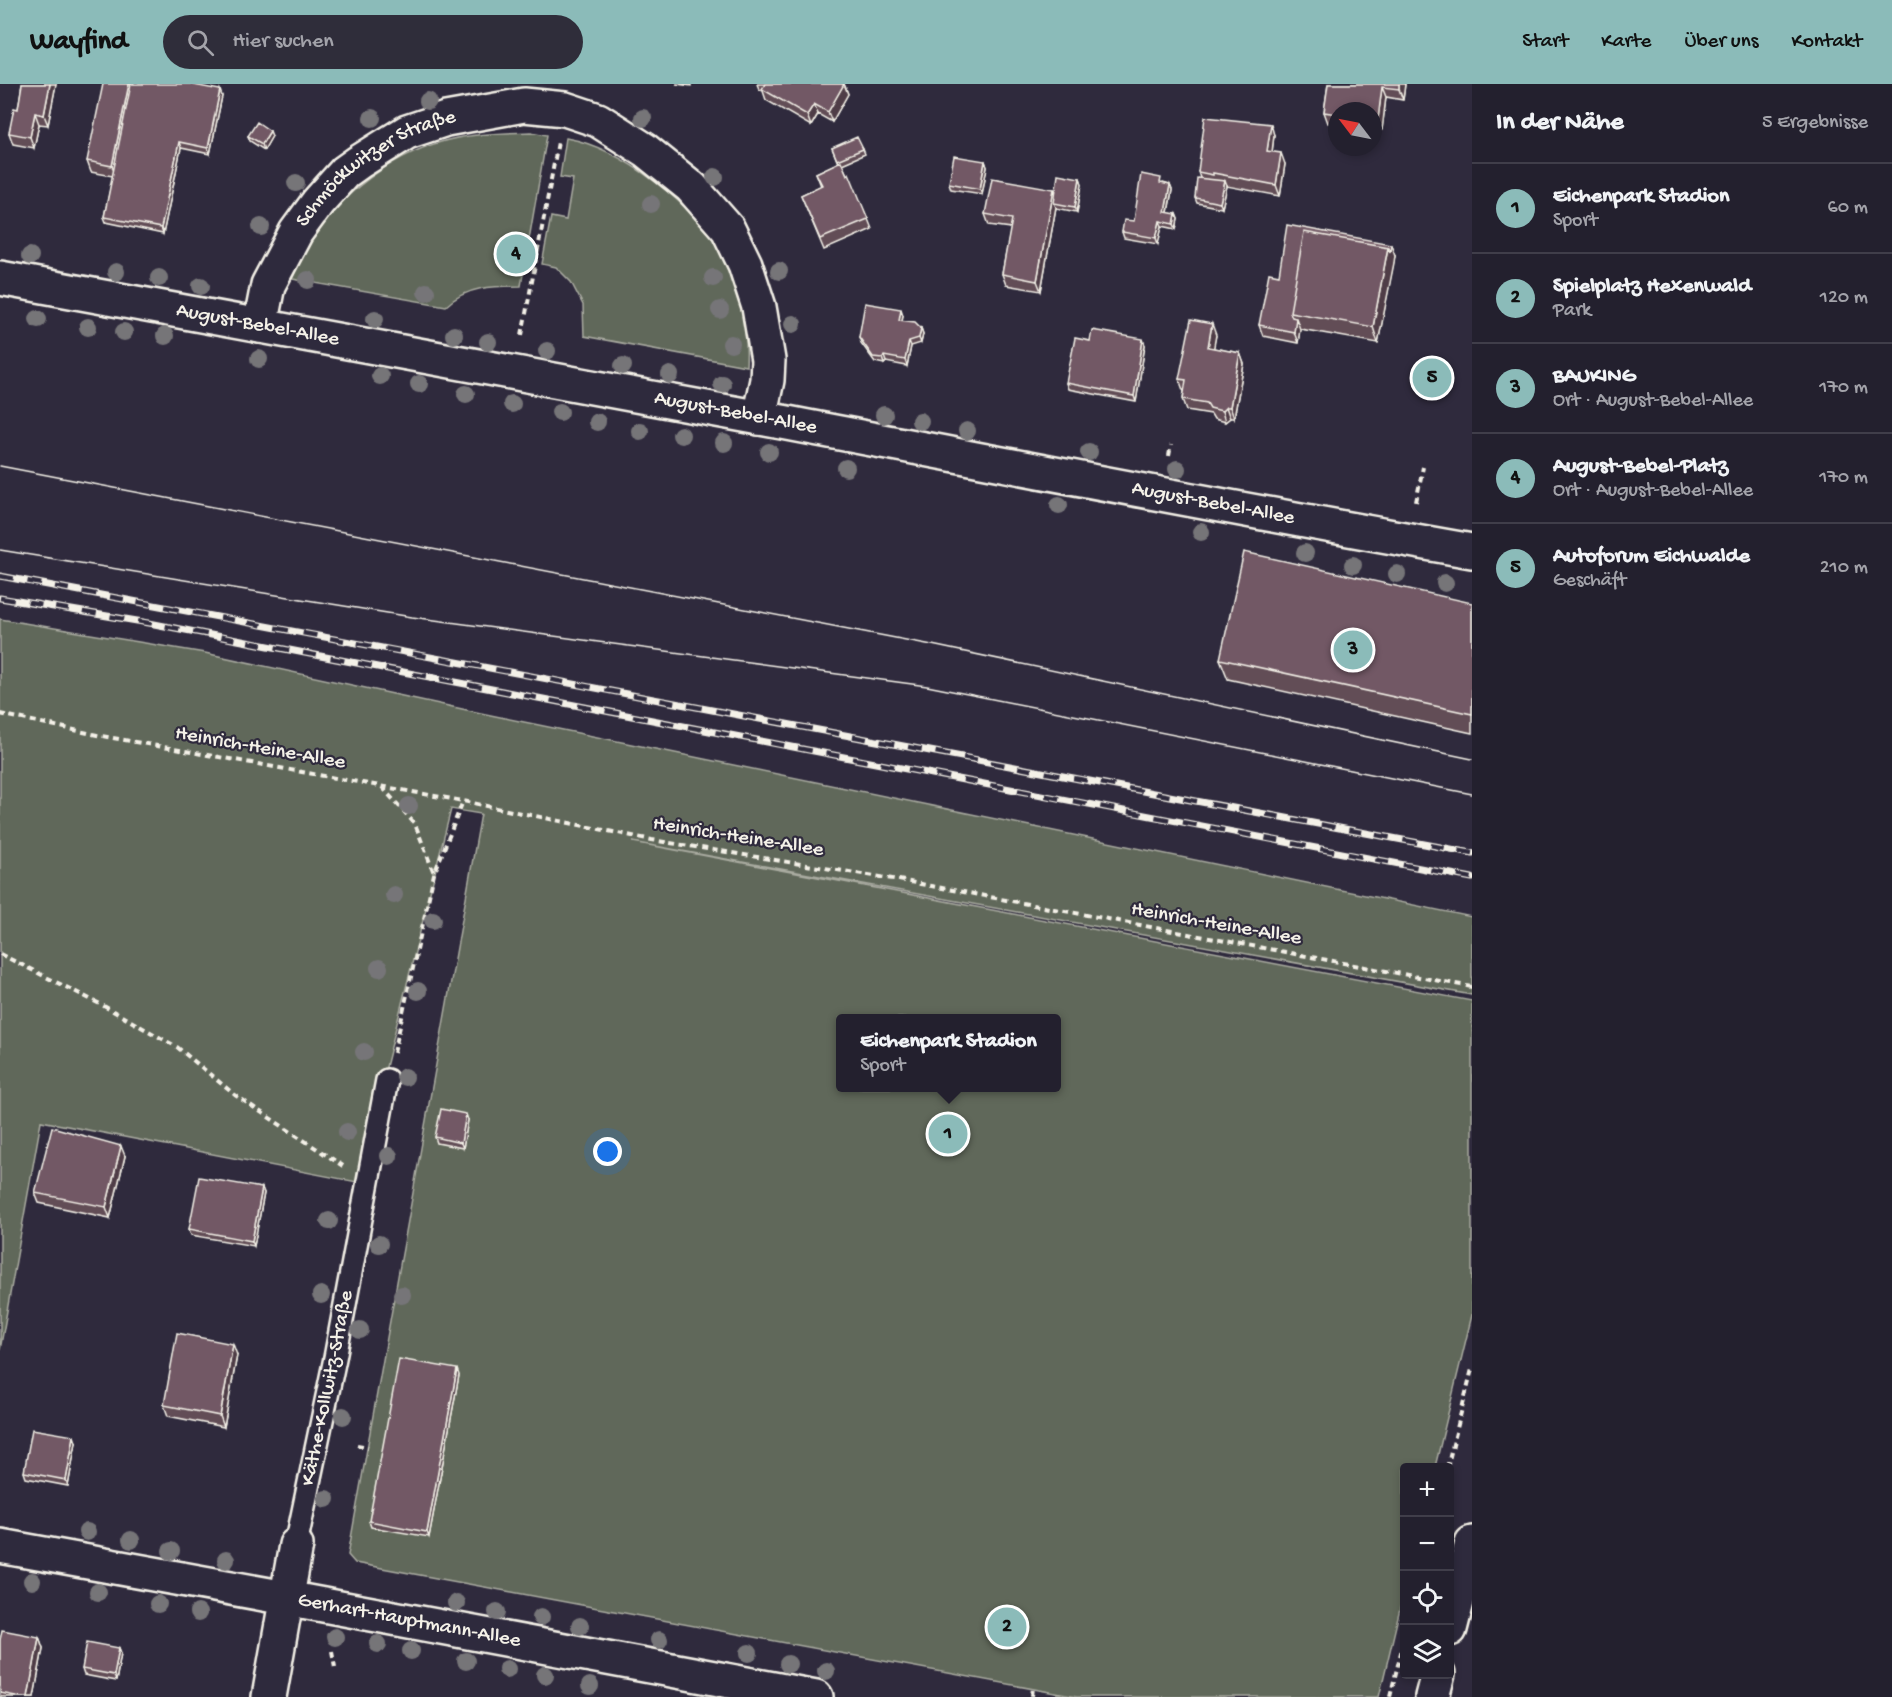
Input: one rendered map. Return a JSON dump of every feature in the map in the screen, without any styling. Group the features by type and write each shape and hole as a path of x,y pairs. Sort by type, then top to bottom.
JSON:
{"street":[{"name":"Schmöckwitzer Straße","path":"260,326 268,285 296,232 318,202 345,172 407,132 446,119 567,96 598,120 645,150 691,187 728,229 745,264 759,307 768,360 759,418"},
{"name":"August-Bebel-Allee","path":"0,278 1472,551"},
{"path":"1450,1625 1472,1543"},
{"name":"Käthe-Kollwitz-Straße","path":"269,1697 296,1545"},
{"name":"Gerhart-Hauptmann-Allee","path":"0,1546 816,1697"},
{"path":"1432,1697 1437,1679"}],"lane":[{"name":"Käthe-Kollwitz-Straße","path":"296,1545 335,1358 387,1080"}],"path":[{"path":"522,335 567,96"},
{"path":"1170,456 1171,445"},
{"path":"1416,502 1424,467"},
{"name":"Heinrich-Heine-Allee","path":"0,714 102,736 463,801 652,840 899,880 1472,987"},
{"path":"382,787 415,824 434,874"},
{"path":"387,1080 434,874 463,801"},
{"path":"0,954 102,1005 177,1047 235,1095 368,1183"},
{"path":"1448,1463 1472,1368"},
{"path":"357,1445 368,1447"},
{"path":"332,1651 335,1667"},
{"path":"1390,1697 1400,1656"},
{"path":"1032,1696 1033,1688"}],"green space":[{"path":"531,132 547,135 521,286 481,288 463,294 446,306 292,279 305,250 333,211 370,178 390,164 434,144 457,138"},
{"path":"566,138 588,144 633,166 676,199 711,236 730,267 739,294 746,339 746,366 584,336 583,305 571,282 556,267 542,264 551,217 566,220 573,179 560,177"},
{"path":"0,619 205,653 476,712 1472,917 1472,995 633,842 1472,1001 1472,1315 1436,1463 1400,1463 1400,1609 1379,1697 1077,1697 355,1563 348,1555 481,814 451,809 357,1182 41,1121 0,1350"}],"building":[{"path":"22,84 50,84 44,115 35,113 30,137 9,133 14,108 18,109"},
{"path":"103,84 129,84 112,166 87,161"},
{"path":"131,84 195,84 220,90 208,148 179,142 161,228 104,217"},
{"path":"765,84 844,84 828,112 814,104 807,115 762,89"},
{"path":"1328,84 1399,84 1399,89 1382,87 1380,102 1328,102 1328,113 1324,112"},
{"path":"1205,117 1271,124 1267,151 1281,153 1276,185 1198,172"},
{"path":"257,122 270,131 262,144 248,136"},
{"path":"857,137 863,149 837,160 832,148"},
{"path":"954,156 985,161 980,189 949,183"},
{"path":"841,161 847,175 849,173 868,219 820,239 801,195 822,185 816,173"},
{"path":"1058,174 1080,178 1075,207 1054,203"},
{"path":"1141,174 1161,178 1160,183 1170,185 1165,212 1176,214 1174,224 1160,221 1156,238 1122,232 1124,220 1134,221"},
{"path":"992,178 1054,189 1037,281 1002,274 1012,219 985,214"},
{"path":"1197,178 1225,181 1220,203 1195,198"},
{"path":"1287,225 1391,244 1390,252 1388,247 1304,232 1290,312 1292,317 1296,318 1294,332 1259,325 1269,273 1279,275"},
{"path":"1304,232 1388,247 1373,327 1290,312"},
{"path":"865,303 901,309 899,320 915,322 921,328 919,338 909,341 905,360 884,356 882,358 873,357 859,337"},
{"path":"1191,320 1212,324 1208,347 1240,353 1230,407 1222,411 1210,408 1207,403 1183,399 1186,380 1179,379"},
{"path":"1092,330 1143,339 1134,396 1066,383 1075,338 1090,341"},
{"path":"1244,552 1472,603 1472,714 1220,659"},
{"path":"441,1109 466,1114 461,1143 435,1137"},
{"path":"52,1127 121,1146 106,1207 35,1193"},
{"path":"199,1177 262,1188 252,1241 189,1229"},
{"path":"177,1333 233,1344 220,1416 164,1405"},
{"path":"399,1359 457,1369 427,1532 369,1521"},
{"path":"32,1429 74,1436 66,1480 24,1472"},
{"path":"2,1630 39,1637 28,1697 0,1693"},
{"path":"87,1642 119,1648 114,1675 82,1669"}],"tram line":[{"path":"0,466 932,645 1472,759"},
{"path":"0,550 412,617 927,686 1472,794"}],"railway":[{"path":"0,576 1472,853"},
{"path":"0,598 149,623 1472,878"}],"place":[{"name":"August-Bebel-Platz","path":"516,254"},
{"name":"Autoforum Eichwalde","path":"1432,378"},
{"name":"BAUKING","path":"1353,650"},
{"name":"Eichenpark Stadion","path":"948,1134"},
{"name":"Spielplatz Hexenwald","path":"1007,1627"}]}
